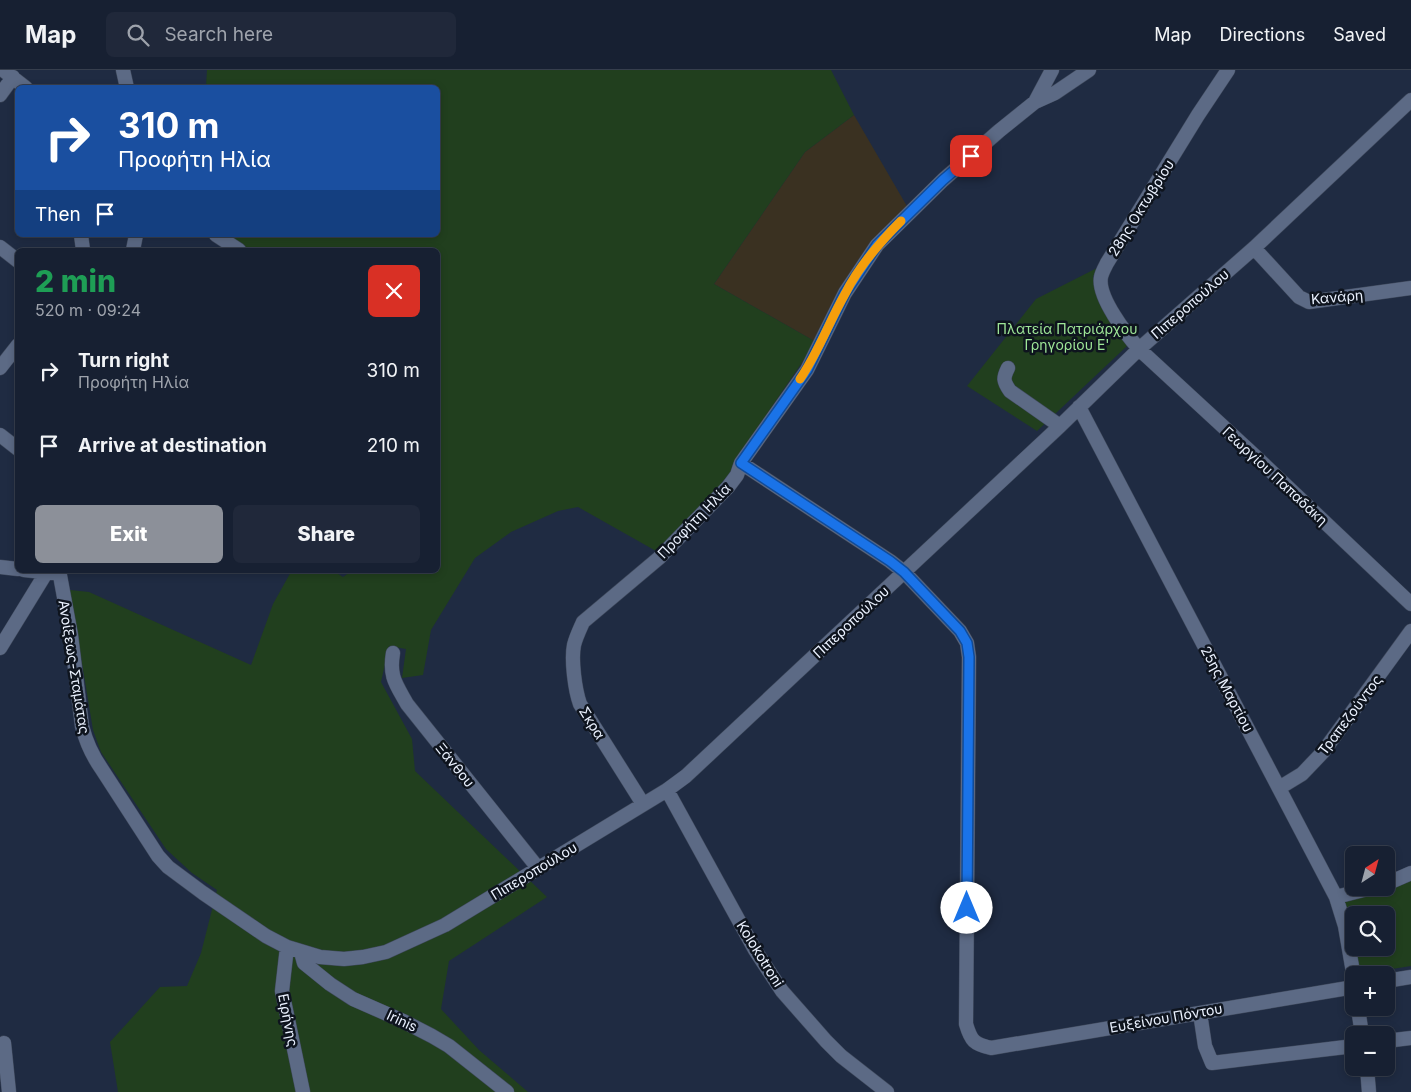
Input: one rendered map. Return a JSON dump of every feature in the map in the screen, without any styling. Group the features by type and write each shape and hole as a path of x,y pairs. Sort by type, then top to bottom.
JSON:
{"street":[{"path":"123,70 126,85"},
{"path":"1035,102 1052,70"},
{"name":"Προφήτη Ηλία","path":"578,632 584,622 659,558 728,488 737,475 741,463 807,370 845,293 877,245 943,180 999,131 1035,102 1055,93 1089,70"},
{"name":"28ης Οκτωβρίου","path":"1139,349 1111,312 1100,278 1107,263 1198,115 1228,70"},
{"path":"0,94 8,74 22,85"},
{"name":"Πιπεροπούλου","path":"286,947 320,957 344,959 386,952 445,925 667,790 686,776 1060,426 1139,349 1254,248 1411,100"},
{"path":"219,237 236,248"},
{"path":"0,248 15,259"},
{"name":"Κανάρη","path":"1254,248 1299,297 1309,302 1411,288"},
{"path":"0,368 15,349"},
{"name":"Γεωργίου Παπαδάκη","path":"1139,349 1411,604"},
{"path":"1008,368 1004,382 1010,391 1060,426"},
{"name":"25ης Μαρτίου","path":"1079,407 1336,897 1345,926 1352,966"},
{"path":"0,435 15,447"},
{"path":"741,463 904,572"},
{"path":"0,567 15,569"},
{"name":"Ευξείνου Πόντου","path":"904,572 960,631 967,643 969,657 966,1024 970,1036 979,1045 991,1048 1345,989"},
{"path":"0,648 54,573"},
{"name":"Ανοίξεως-Σταμάτας","path":"55,573 71,635 82,726 92,754 150,845 168,867 210,899 286,947"},
{"name":"Τραπεζούντος","path":"1279,788 1302,774 1323,752 1411,631"},
{"name":"Σκρα","path":"578,632 573,647 575,690 580,704 643,804"},
{"name":"Ξάνθου","path":"393,653 391,665 393,678 407,704 538,868"},
{"name":"Kolokotroni","path":"667,790 763,962 782,990 826,1042 887,1092"},
{"path":"1395,880 1411,873"},
{"path":"1336,897 1345,895"},
{"name":"Ειρήνης","path":"286,947 282,991 303,1092"},
{"name":"Irinis","path":"301,952 304,963 330,984 354,999 438,1039 506,1092"},
{"path":"1395,980 1411,977"},
{"path":"1200,1013 1205,1046 1212,1063 1345,1047"},
{"path":"1395,1041 1411,1038"},
{"path":"4,1043 9,1092"},
{"path":"1368,1076 1369,1092"}],"shaded area":[{"path":"854,115 908,208 816,342 714,284 805,152"}],"green space":[{"path":"207,70 831,70 854,115 805,152 714,284 816,342 738,456 730,473 706,501 656,551 578,507 558,511 511,532 475,558 431,630 423,675 402,678 406,649 389,646 381,682 412,739 415,771 547,897 449,961 441,1009 479,1050 528,1092 118,1092 110,1042 160,987 187,986 201,953 217,890 192,873 166,849 101,752 93,730 70,590 89,592 251,665 273,604 290,573 337,573 343,577 349,573 440,573 440,248 245,248 227,237 440,237 440,85 206,85"},
{"name":"Πλατεία Πατριάρχου Γρηγορίου Ε'","path":"1097,268 1093,277 1127,346 1037,431 967,386 1036,299"},
{"path":"1411,878 1411,966 1395,969 1395,966 1358,966 1356,956 1395,956 1395,906 1345,906 1345,912 1342,899 1355,896 1395,896 1395,886"}],"slow traffic":[{"path":"800,379 807,370 845,293 861,267 877,245 901,221"}],"route":[{"path":"967,908 969,657 967,643 960,631 904,572 741,463 807,370 845,293 877,245 943,180 971,156"}]}
